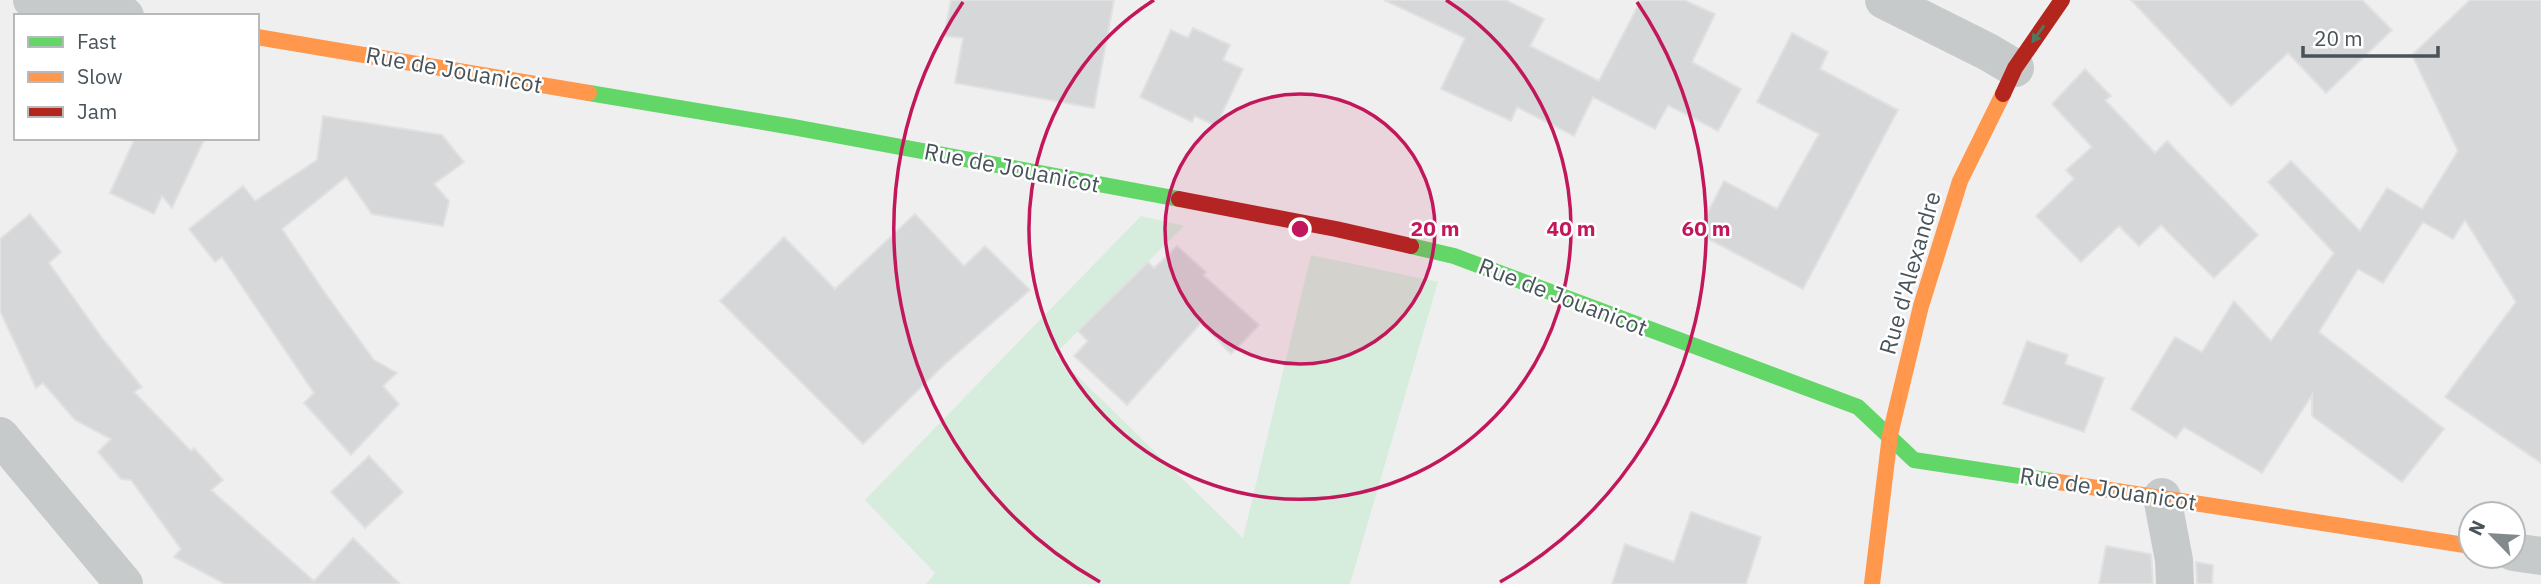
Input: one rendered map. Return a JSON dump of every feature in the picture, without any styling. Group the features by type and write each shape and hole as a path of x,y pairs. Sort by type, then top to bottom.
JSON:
{"street":[{"path":"32,0 113,14"},
{"path":"1884,0 2015,68"},
{"name":"Rue d'Alexandre","path":"1872,584 1890,435 1921,306 1960,181 2015,68 2062,0"},
{"name":"Rue de Jouanicot","path":"259,37 793,127 1336,229 1454,256 1858,407 1913,460 2457,544"},
{"path":"0,436 124,584"},
{"path":"2162,497 2174,560 2175,584"}],"green space":[{"path":"1141,216 1184,226 1055,354 1243,538 1311,255 1438,282 1350,584 926,584 935,573 865,500"}],"building":[{"path":"951,0 1114,0 1094,108 955,83 963,38 944,36"},
{"path":"1384,0 1506,0 1544,19 1530,46 1599,81 1641,0 1684,0 1715,14 1692,62 1741,89 1718,131 1668,105 1655,129 1593,97 1574,136 1517,107 1511,121 1441,89 1465,38"},
{"path":"2131,0 2362,0 2392,30 2326,93 2288,53 2231,106"},
{"path":"2470,0 2541,0 2541,463 2445,397 2516,302 2465,220 2453,239 2423,222 2383,283 2358,269 2319,332 2444,429 2402,482 2312,416 2312,395 2262,473 2184,427 2176,438 2131,409 2175,337 2202,352 2234,301 2271,341 2334,253 2268,182 2291,161 2360,231 2387,188 2422,209 2458,151 2412,55"},
{"path":"1193,28 1230,45 1223,60 1243,69 1216,126 1195,116 1192,122 1140,97 1171,30 1188,38"},
{"path":"1792,33 1828,52 1820,69 1898,110 1803,289 1697,233 1724,181 1777,209 1819,134 1757,102"},
{"path":"2085,69 2111,96 2105,100 2155,153 2167,141 2258,235 2214,278 2161,225 2139,246 2119,226 2081,262 2036,216 2074,179 2066,170 2092,147 2052,104"},
{"path":"323,116 442,135 464,162 434,184 449,201 443,226 372,214 346,177 282,229 374,360 397,373 383,386 399,404 351,455 304,403 314,393 222,257 215,262 189,229 243,186 255,201 317,160"},
{"path":"134,140 204,140 172,208 162,196 154,214 110,193"},
{"path":"30,214 61,252 49,263 102,338 142,387 134,392 191,451 194,448 223,480 211,490 314,581 353,538 400,584 225,584 174,557 181,549 131,480 121,479 98,452 111,439 75,420 43,383 36,388 0,311 0,239"},
{"path":"915,214 964,266 985,246 1030,290 946,363 863,444 720,301 784,237 835,289"},
{"path":"1177,246 1206,272 1203,275 1259,325 1231,354 1201,323 1127,405 1074,356 1088,341 1078,331 1148,262 1154,268"},
{"path":"2027,341 2068,355 2065,364 2104,378 2084,432 2003,404"},
{"path":"369,456 403,492 365,528 331,492"},
{"path":"1691,512 1761,537 1746,584 1612,584 1625,544 1674,562"},
{"path":"2106,546 2151,554 2153,584 2099,584"},
{"path":"2196,562 2213,565 2212,584 2197,584"}],"traffic: fast":[{"path":"589,93 793,127 1179,199"},
{"path":"1411,246 1454,256 1858,407 1914,460 2052,481"}],"traffic: slow":[{"path":"259,37 589,93"},
{"path":"1872,584 1890,435 1921,306 1960,181 2003,94"},
{"path":"2052,481 2457,544"}],"traffic: jam":[{"path":"2003,94 2015,68 2062,0"},
{"path":"1179,199 1411,246"}]}
